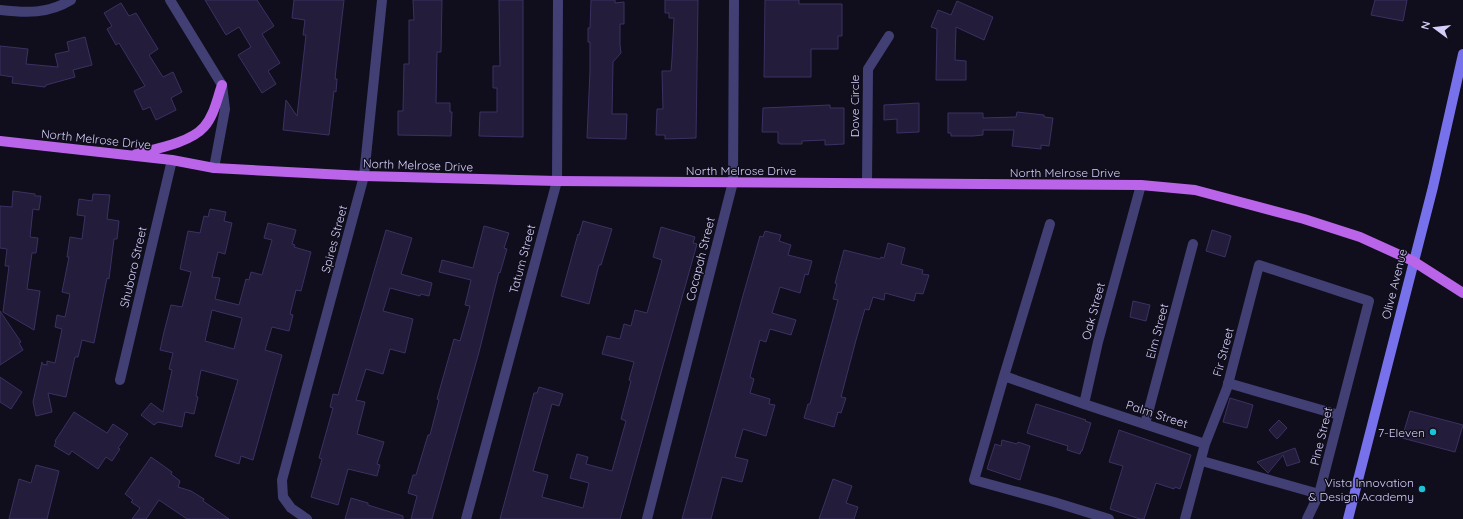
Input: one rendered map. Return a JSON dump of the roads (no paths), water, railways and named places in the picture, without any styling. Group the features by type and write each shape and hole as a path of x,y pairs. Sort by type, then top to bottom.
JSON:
{"main road":[{"name":"Olive Avenue","path":"1348,519 1433,187 1463,54"},
{"path":"131,156 192,136 203,128 212,114 222,85"},
{"name":"North Melrose Drive","path":"0,141 172,160 214,168 364,176 556,182 1141,185 1195,190 1304,219 1360,237 1413,262 1463,293"}],"street":[{"path":"0,10 39,11 59,7 71,0"},
{"path":"170,0 222,85 225,109 214,168"},
{"name":"Spires Street","path":"307,519 291,508 283,497 282,480 364,176 382,0"},
{"name":"Tatum Street","path":"466,519 556,182 558,0"},
{"name":"Cocapah Street","path":"647,519 733,182 734,0"},
{"name":"Dove Circle","path":"867,183 868,69 889,36"},
{"name":"Shuboro Street","path":"120,380 172,160"},
{"name":"Oak Street","path":"1084,404 1098,342 1141,185"},
{"path":"1050,224 974,480 1109,519"},
{"name":"Elm Street","path":"1145,424 1193,244"},
{"name":"Fir Street","path":"1205,444 1228,383 1259,265 1369,301"},
{"name":"Pine Street","path":"1307,519 1319,494 1369,301"},
{"name":"Palm Street","path":"1004,376 1205,444"},
{"path":"1228,383 1340,415"},
{"path":"1185,519 1202,461 1205,444"},
{"path":"1202,461 1319,494"}],"place":[{"name":"7-Eleven","path":"1433,432"},
{"name":"Vista Innovation & Design Academy","path":"1422,489"}]}
